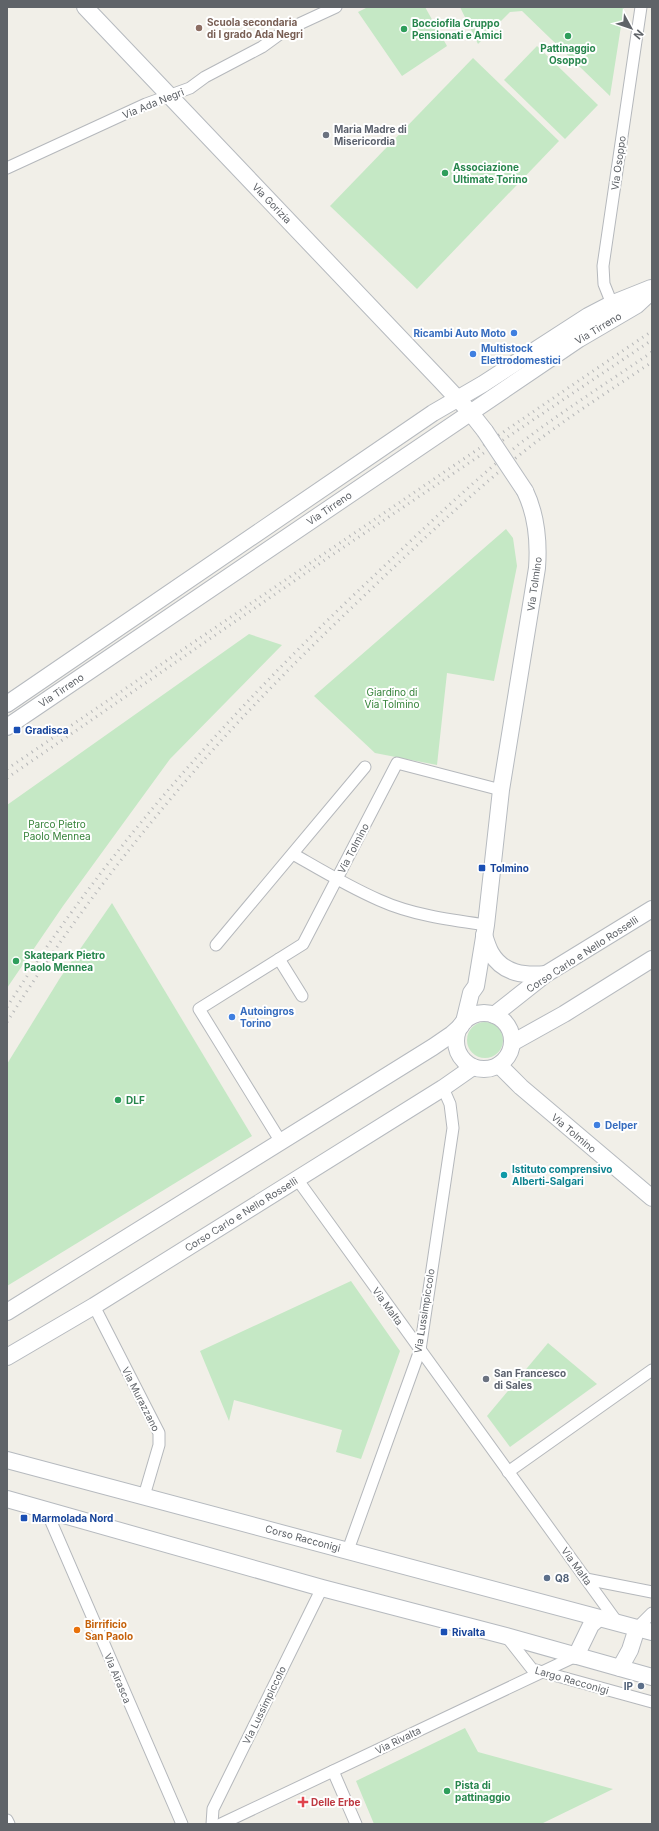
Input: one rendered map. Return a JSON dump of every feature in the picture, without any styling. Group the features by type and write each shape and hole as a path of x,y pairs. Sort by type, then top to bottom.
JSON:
{"street":[{"name":"Via Gorizia","path":"85,7 458,399"},
{"name":"Via Ada Negri","path":"7,168 146,104 190,88 205,77 262,47 284,31 336,7"},
{"name":"Via Osoppo","path":"615,310 604,284 603,266 641,7"},
{"name":"Via Tirreno","path":"7,727 579,339 615,310 652,287"},
{"name":"Via Tirreno","path":"7,704 433,414 588,316 637,305 652,291"},
{"name":"Via Tolmino","path":"458,399 485,432 525,491 537,528 538,546 537,568 501,790 485,930 476,986 471,994 462,1024"},
{"name":"Via Tolmino","path":"337,879 397,763 501,790"},
{"path":"216,945 365,767"},
{"name":"Via Tolmino","path":"293,854 379,901 485,930"},
{"path":"281,1142 199,1009 303,944 337,879"},
{"name":"Corso Carlo e Nello Rosselli","path":"492,1014 546,974 652,909"},
{"path":"485,930 491,953 506,968 529,976 546,974"},
{"path":"279,959 302,996"},
{"path":"512,1043 564,1014 652,959"},
{"path":"476,986 492,1014"},
{"path":"7,1312 439,1043 462,1024 478,1014 492,1014 502,1019 508,1026 512,1034 512,1043 508,1056 499,1065 486,1069 473,1067 462,1058 458,1051 457,1037 462,1024"},
{"name":"Via Tolmino","path":"499,1065 520,1087 652,1198"},
{"name":"Corso Carlo e Nello Rosselli","path":"7,1357 94,1306 443,1088 473,1067"},
{"name":"Via Lussimpiccolo","path":"348,1550 420,1350 453,1128 450,1104 443,1088"},
{"name":"Via Malta","path":"296,1179 617,1622"},
{"name":"Via Murazzano","path":"94,1306 158,1433 159,1445 144,1496"},
{"path":"508,1472 652,1370"},
{"name":"Corso Racconigi","path":"7,1460 644,1630"},
{"path":"7,1499 322,1588 506,1636 652,1677"},
{"name":"Via Airasca","path":"46,1510 182,1824"},
{"path":"586,1579 652,1592"},
{"name":"Via Lussimpiccolo","path":"212,1824 213,1809 322,1588"},
{"path":"620,1668 644,1630 652,1613"},
{"path":"576,1656 592,1625 599,1618"},
{"name":"Largo Racconigi","path":"506,1636 532,1669 652,1702"},
{"name":"Via Rivalta","path":"221,1824 539,1672 576,1656"},
{"path":"333,1771 356,1824"},
{"path":"7,1820 9,1824"}],"green space":[{"name":"Bocciofila Gruppo Pensionati e Amici","path":"368,7 425,7 447,46 402,76 358,12"},
{"path":"460,7 624,7 610,96 522,11 510,12 478,44"},
{"path":"537,46 598,105 565,139 504,80"},
{"name":"Associazione Ultimate Torino","path":"473,58 559,141 417,289 330,206"},
{"name":"Giardino di Via Tolmino","path":"506,529 513,538 517,566 494,681 447,673 437,765 375,753 314,696"},
{"name":"Parco Pietro Paolo Mennea","path":"249,634 282,645 170,759 63,906 7,988 7,805"},
{"name":"DLF","path":"112,903 252,1136 7,1286 7,1064 60,978"},
{"path":"489,1022 498,1027 502,1033 502,1047 498,1053 489,1058 481,1058 472,1053 468,1047 467,1036 472,1027 478,1023"},
{"path":"351,1281 400,1351 361,1459 336,1452 342,1430 234,1400 229,1421 200,1351"},
{"path":"548,1343 597,1384 510,1447 487,1416"},
{"path":"465,1728 478,1752 613,1789 541,1824 374,1824 356,1781"}],"railway":[{"path":"7,769 652,331"},
{"path":"7,778 335,553 652,340"},
{"path":"7,1007 46,947 132,833 178,778 226,725 325,622 464,491 518,445 652,352"},
{"path":"7,1022 47,961 89,902 133,845 201,763 270,689 385,576 442,522 482,487 553,429 652,362"}],"place":[{"name":"Scuola secondaria di I grado Ada Negri","path":"199,28"},
{"name":"Bocciofila Gruppo Pensionati e Amici","path":"404,29"},
{"name":"Pattinaggio Osoppo","path":"568,36"},
{"name":"Maria Madre di Misericordia","path":"326,135"},
{"name":"Associazione Ultimate Torino","path":"445,173"},
{"name":"Ricambi Auto Moto","path":"514,333"},
{"name":"Multistock Elettrodomestici","path":"473,354"},
{"name":"Gradisca","path":"17,730"},
{"name":"Tolmino","path":"482,868"},
{"name":"Skatepark Pietro Paolo Mennea","path":"16,961"},
{"name":"Autoingros Torino","path":"232,1017"},
{"name":"DLF","path":"118,1100"},
{"name":"Delper","path":"597,1125"},
{"name":"Istituto comprensivo Alberti-Salgari","path":"504,1175"},
{"name":"San Francesco di Sales","path":"486,1379"},
{"name":"Marmolada Nord","path":"24,1518"},
{"name":"Q8","path":"547,1578"},
{"name":"Birrificio San Paolo","path":"77,1630"},
{"name":"Rivalta","path":"444,1632"},
{"name":"IP","path":"641,1686"},
{"name":"Pista di pattinaggio","path":"447,1791"},
{"name":"Delle Erbe","path":"303,1802"}]}
